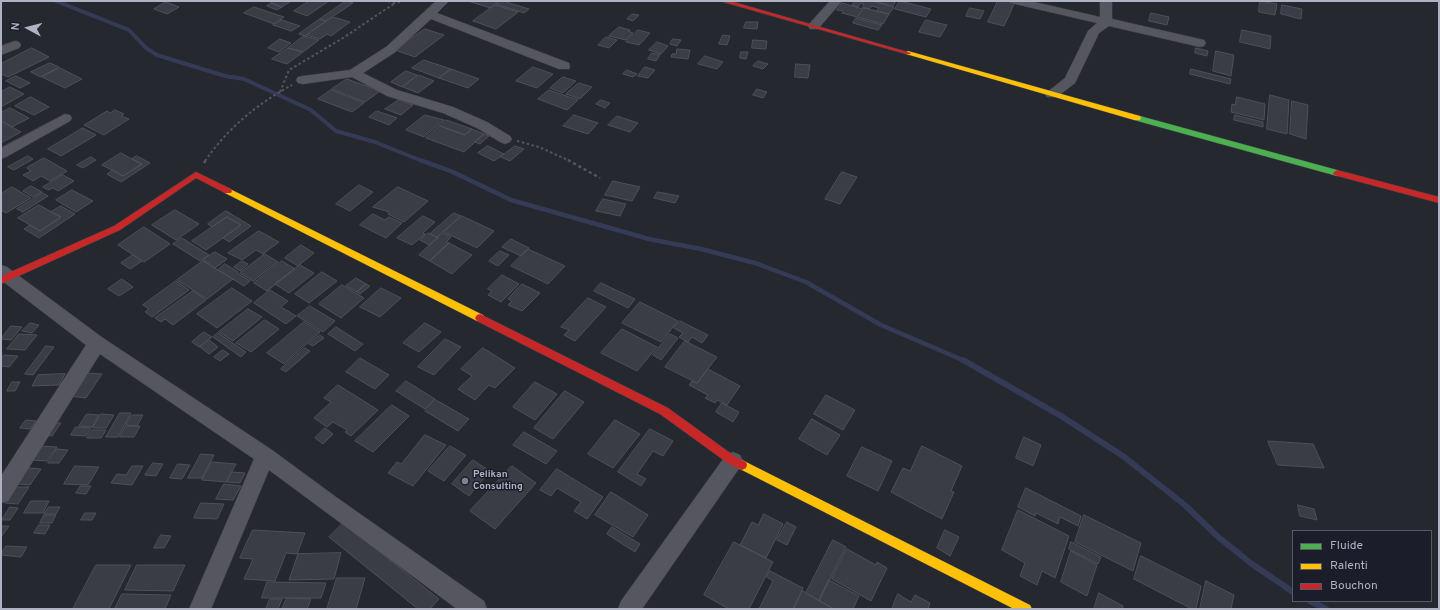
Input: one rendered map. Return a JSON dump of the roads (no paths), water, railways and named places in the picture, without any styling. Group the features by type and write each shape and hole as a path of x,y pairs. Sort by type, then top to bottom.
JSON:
{"street":[{"path":"303,80 354,73 390,50 443,1"},
{"path":"724,1 1210,138 1439,200"},
{"path":"814,26 836,1"},
{"path":"1015,1 1200,43"},
{"path":"1106,1 1106,22"},
{"path":"430,14 564,66"},
{"path":"1052,94 1070,80 1094,31 1106,22"},
{"path":"1,51 15,45"},
{"path":"354,73 392,93 448,110 482,125 505,139"},
{"path":"1,154 65,118"},
{"path":"4,276 117,228 196,175 664,411 733,461 1026,609"},
{"path":"4,276 97,343 265,456 380,542 476,609"},
{"path":"1,494 97,343"},
{"path":"200,609 265,456"},
{"path":"630,609 733,461"}],"waterway":[{"path":"56,1 129,30 146,48 157,55 225,76 244,79 311,110 336,131 375,142 422,161"},
{"path":"420,160 453,172 511,200 649,239 701,249 755,263 806,282 881,325 964,361"},
{"path":"964,361 1061,416 1123,456 1186,506 1217,536 1252,564 1292,591"},
{"path":"1312,602 1326,609"}],"place":[{"name":"Pelikan Consulting","path":"465,481"}]}
